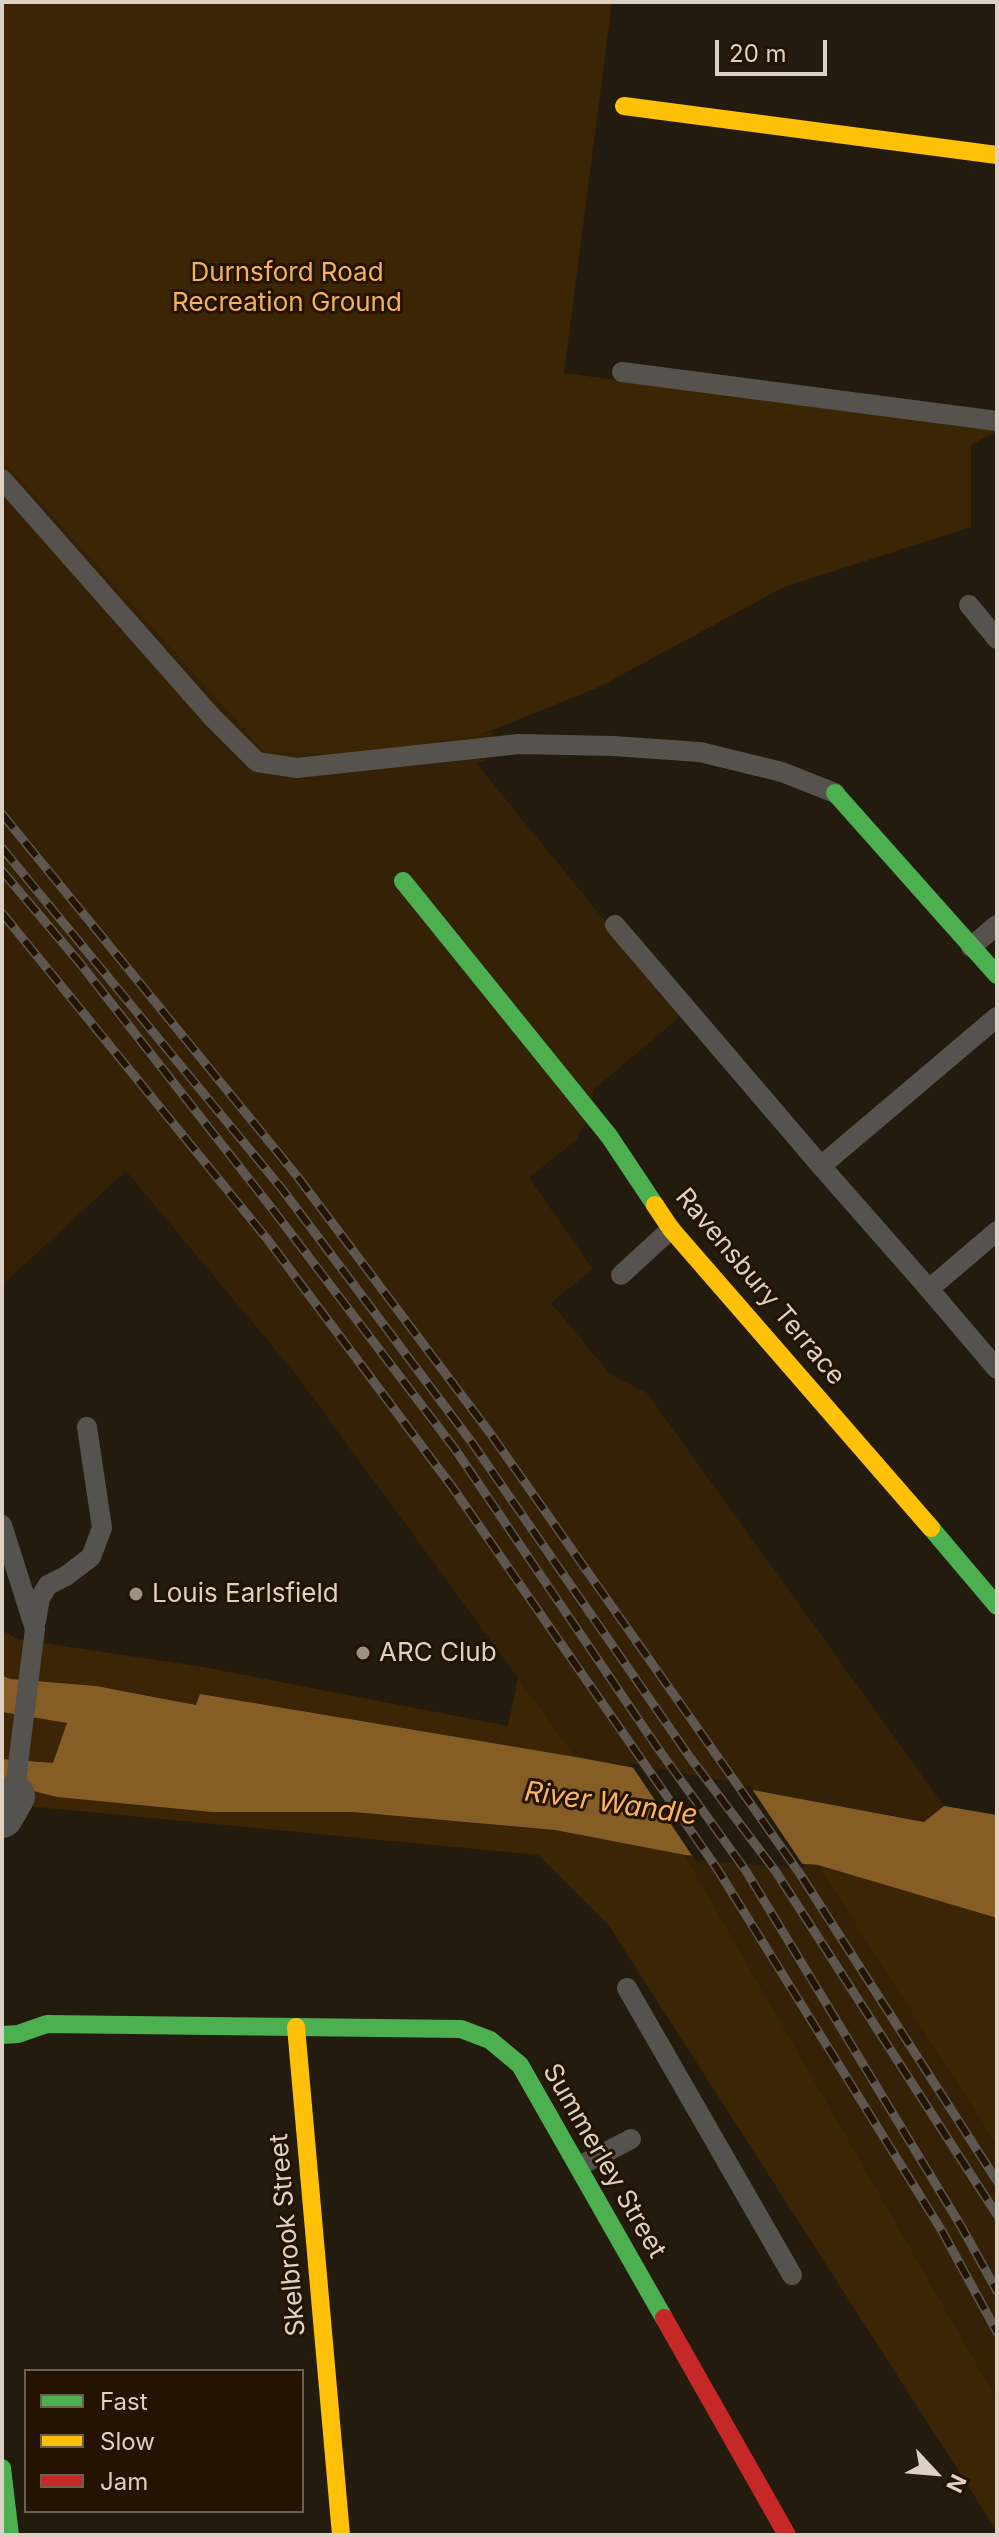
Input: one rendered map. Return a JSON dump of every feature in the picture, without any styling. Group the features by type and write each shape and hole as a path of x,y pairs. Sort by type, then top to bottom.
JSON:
{"street":[{"path":"624,106 997,155"},
{"path":"835,793 997,975"},
{"name":"Ravensbury Terrace","path":"403,881 609,1136 671,1229 851,1433 997,1606"},
{"name":"Summerley Street","path":"2,2035 18,2034 47,2024 461,2029 490,2040 520,2065 787,2535"},
{"name":"Skelbrook Street","path":"296,2027 341,2535"},
{"path":"2,2468 10,2535"}],"lane":[{"path":"622,372 997,421"},
{"path":"2,479 212,717 257,762 297,768 519,744 613,746 700,752 782,772 835,793"},
{"path":"969,605 997,639"},
{"path":"615,925 997,1369"},
{"path":"971,947 997,925"},
{"path":"821,1166 997,1017"},
{"path":"621,1275 671,1229"},
{"path":"929,1289 997,1231"},
{"path":"8,1806 40,1598 48,1585 91,1557 102,1528 87,1427"},
{"path":"2,1525 5,1547 35,1629"},
{"path":"627,1988 685,2108 792,2275"},
{"path":"579,2166 631,2139"}],"shaded area":[{"path":"2,460 264,752 475,737 493,731 485,761 476,763 682,1015 594,1089 588,1119 576,1140 529,1178 593,1269 551,1303 610,1374 647,1393 944,1806 925,1822 576,1757 294,1372 126,1171 2,1285"},
{"path":"685,1855 818,1865 997,2146 997,2399"}],"green space":[{"name":"Durnsford Road Recreation Ground","path":"2,2 612,2 564,373 997,431 971,445 971,527 784,587 599,687 475,737 355,755 264,752 2,460"},
{"path":"2,1630 17,1639 203,1667 508,1726 518,1678 576,1757 200,1694 197,1705 114,1689 212,1812 353,1812 555,1830 685,1855 997,2399 997,2531 609,1926 538,1855 37,1807 2,1800"},
{"path":"818,1865 997,1918 997,2146 868,1944"}],"water":[{"name":"River Wandle","path":"2,1676 96,1686 196,1705 200,1694 576,1757 924,1822 944,1806 997,1815 997,1918 818,1865 685,1855 555,1830 353,1812 212,1812 57,1797 2,1783 2,1759 53,1763 67,1723 2,1712"}],"pier":[{"path":"630,1763 750,1786 805,1868 695,1860"}],"railway":[{"path":"2,814 297,1176 490,1433 800,1874 997,2181"},
{"path":"2,848 282,1189 473,1444 689,1756 776,1872 997,2215"},
{"path":"2,871 79,962 455,1449 657,1747 746,1871 961,2226 997,2291"},
{"path":"2,913 268,1240 453,1488 716,1867 942,2231 997,2332"}],"traffic: fast":[{"path":"835,793 997,975"},
{"path":"403,881 609,1136 655,1205"},
{"path":"931,1528 997,1606"},
{"path":"2,2035 18,2034 47,2024 461,2029 490,2040 520,2065 664,2318"},
{"path":"2,2468 10,2535"}],"traffic: slow":[{"path":"624,106 997,155"},
{"path":"655,1205 671,1229 931,1528"},
{"path":"296,2027 341,2535"}],"traffic: jam":[{"path":"664,2318 787,2535"}],"place":[{"name":"Louis Earlsfield","path":"136,1594"},
{"name":"ARC Club","path":"363,1653"}]}
